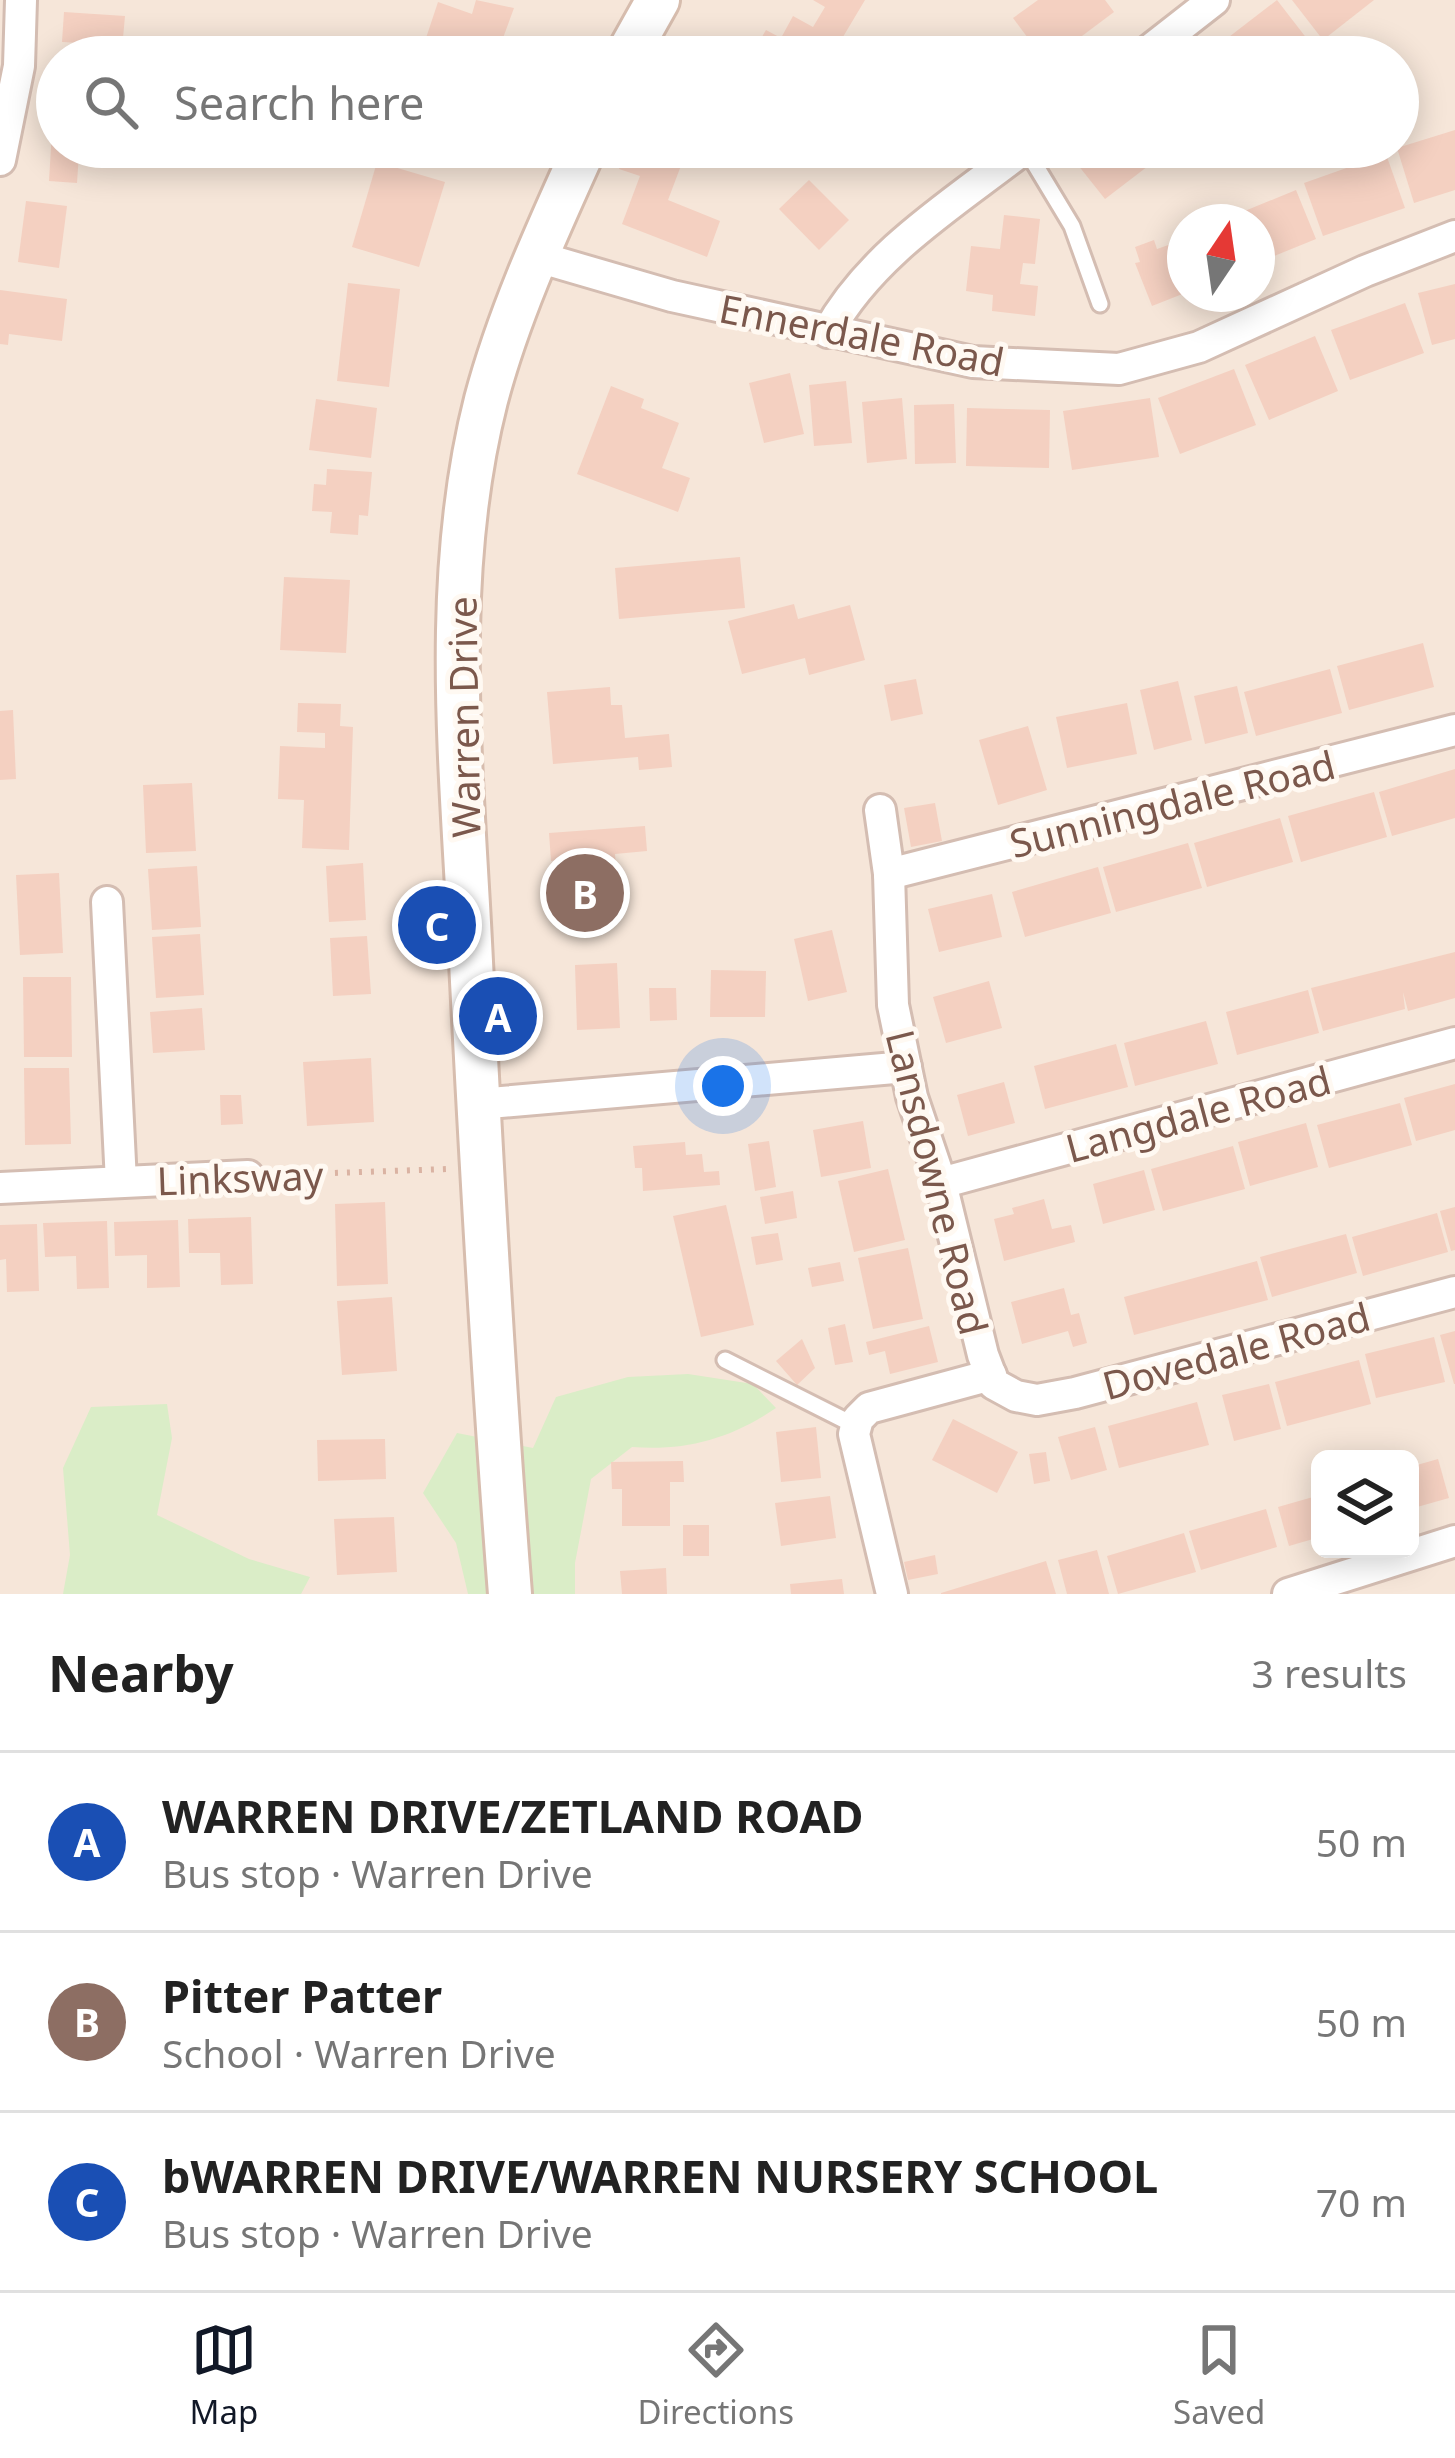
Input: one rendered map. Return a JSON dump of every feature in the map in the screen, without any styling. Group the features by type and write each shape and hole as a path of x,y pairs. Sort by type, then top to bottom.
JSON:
{"street":[{"path":"0,160 19,66 21,0"},
{"path":"638,36 658,0"},
{"path":"1168,36 1214,0"},
{"name":"Warren Drive","path":"510,1594 489,1334 461,775 458,618 470,493 486,400 576,168"},
{"path":"829,332 847,297 870,272 999,168"},
{"name":"Ennerdale Road","path":"538,257 672,296 973,362 1119,369 1199,347 1365,271 1455,236"},
{"name":"Sunningdale Road","path":"889,874 1455,730"},
{"name":"Lansdowne Road","path":"880,810 889,874 893,1005 906,1067 941,1183 982,1355 994,1384 1016,1396"},
{"path":"107,902 121,1182"},
{"name":"Langdale Road","path":"941,1183 1455,1043"},
{"path":"478,1104 906,1067"},
{"name":"Linksway","path":"0,1187 248,1176"},
{"name":"Dovedale Road","path":"1016,1396 1037,1400 1075,1393 1455,1292"},
{"path":"892,1594 854,1434 856,1426 869,1408 991,1375"},
{"path":"1288,1594 1455,1541"}],"lane":[{"path":"1037,168 1072,226 1100,304"},
{"path":"725,1360 856,1426"}],"path":[{"name":"Linksway","path":"248,1176 481,1168"}],"shaded area":[{"path":"0,0 1455,0 1455,1594 0,1594"}],"green space":[{"path":"688,1374 753,1384 776,1408 707,1441 632,1447 591,1479 575,1563 575,1594 468,1594 456,1543 423,1493 457,1433 533,1448 556,1397 628,1377"},
{"path":"167,1404 172,1438 157,1515 249,1559 310,1577 301,1594 63,1594 70,1555 63,1468 91,1407"}],"building":[{"path":"476,0 514,8 504,36 427,36 438,2 472,14"},
{"path":"813,0 865,0 844,36 782,36 793,16 813,27 825,7"},
{"path":"1038,0 1105,0 1114,12 1082,36 1026,36 1013,18"},
{"path":"1277,0 1305,36 1230,36"},
{"path":"1292,0 1374,0 1328,36 1320,36"},
{"path":"64,12 125,16 123,36 62,36"},
{"path":"1455,130 1455,190 1414,203 1403,168 1419,168 1419,141"},
{"path":"50,168 78,168 77,183 49,181"},
{"path":"375,168 397,168 445,182 419,267 352,247"},
{"path":"680,168 668,200 720,221 707,257 622,224 640,176 619,169"},
{"path":"1080,168 1145,168 1105,199"},
{"path":"1346,168 1391,168 1405,208 1323,236 1304,183"},
{"path":"809,180 849,220 819,250 779,209"},
{"path":"1296,190 1316,239 1275,256 1275,204 1262,204"},
{"path":"26,201 67,206 59,268 18,262"},
{"path":"1004,215 1040,219 1035,264 1023,263 1020,284 1038,286 1035,316 992,311 993,295 966,291 971,246 1000,249"},
{"path":"1154,240 1157,249 1167,245 1167,300 1152,306 1135,263 1140,262 1135,247"},
{"path":"348,283 400,289 389,387 337,381"},
{"path":"1455,284 1455,339 1432,345 1418,293"},
{"path":"0,290 67,299 62,341 9,334 8,345 0,344"},
{"path":"1405,303 1424,353 1350,380 1331,330"},
{"path":"1315,336 1338,391 1269,420 1245,365"},
{"path":"1234,369 1256,425 1180,454 1158,398"},
{"path":"790,373 804,434 764,443 749,383"},
{"path":"846,381 852,443 814,446 809,385"},
{"path":"611,386 644,399 641,408 679,423 662,468 690,478 678,512 577,474"},
{"path":"902,398 907,459 867,463 862,402"},
{"path":"1150,398 1159,457 1072,470 1063,411"},
{"path":"316,399 377,408 371,458 309,450"},
{"path":"954,404 956,463 915,464 914,405"},
{"path":"967,408 1050,410 1049,468 966,466"},
{"path":"327,469 372,472 368,516 359,515 358,535 330,533 332,512 312,511 314,484 326,485"},
{"path":"740,557 745,608 619,619 615,568"},
{"path":"284,577 350,580 346,653 280,650"},
{"path":"794,604 798,619 850,605 865,660 809,675 805,658 742,674 728,621"},
{"path":"1423,643 1434,687 1349,710 1337,666"},
{"path":"1330,669 1342,713 1256,736 1244,692"},
{"path":"916,679 923,714 891,721 884,685"},
{"path":"1178,681 1192,740 1154,750 1140,690"},
{"path":"1237,686 1248,733 1205,744 1194,696"},
{"path":"610,687 611,705 622,705 625,738 669,734 672,767 639,770 638,757 553,764 547,692"},
{"path":"298,703 341,704 340,726 353,727 349,850 302,848 304,800 278,799 280,746 325,748 325,733 297,732"},
{"path":"1127,703 1137,754 1067,768 1056,717"},
{"path":"13,710 16,779 0,780 0,711"},
{"path":"1028,726 1047,790 998,805 979,740"},
{"path":"1455,769 1455,818 1392,836 1379,792"},
{"path":"192,783 196,851 146,853 143,785"},
{"path":"1374,792 1387,837 1301,862 1288,816"},
{"path":"935,803 942,841 911,847 904,808"},
{"path":"1280,818 1293,862 1207,887 1194,843"},
{"path":"645,826 647,851 615,854 619,902 553,907 551,883 559,883 559,873 558,860 551,861 549,833"},
{"path":"1188,843 1202,888 1116,912 1103,867"},
{"path":"363,863 366,920 329,922 326,866"},
{"path":"197,866 201,927 152,930 148,869"},
{"path":"1098,867 1111,913 1025,937 1012,892"},
{"path":"59,873 63,953 20,955 16,875"},
{"path":"992,894 1002,937 939,952 928,909"},
{"path":"832,930 847,992 808,1001 794,939"},
{"path":"200,934 204,995 156,998 152,937"},
{"path":"367,936 371,994 333,996 330,938"},
{"path":"1455,952 1455,998 1408,1011 1403,992 1405,1009 1323,1031 1311,988"},
{"path":"617,963 620,1028 577,1030 575,965"},
{"path":"711,970 766,971 765,1017 710,1017"},
{"path":"23,977 71,977 72,1057 24,1057"},
{"path":"989,981 1002,1028 946,1043 933,997"},
{"path":"649,988 676,988 677,1020 650,1021"},
{"path":"1308,990 1319,1033 1237,1055 1226,1012"},
{"path":"202,1008 205,1050 153,1053 150,1012"},
{"path":"1206,1021 1218,1064 1135,1086 1124,1043"},
{"path":"1116,1044 1128,1087 1045,1109 1034,1066"},
{"path":"371,1058 374,1122 307,1126 303,1062"},
{"path":"24,1068 69,1068 71,1144 25,1145"},
{"path":"1004,1082 1015,1123 968,1136 957,1095"},
{"path":"1455,1084 1455,1130 1416,1141 1404,1098"},
{"path":"220,1095 241,1095 243,1124 221,1125"},
{"path":"1400,1103 1412,1145 1329,1168 1317,1125"},
{"path":"863,1121 871,1168 821,1177 813,1130"},
{"path":"1306,1123 1318,1167 1250,1186 1238,1142"},
{"path":"769,1141 776,1187 755,1191 748,1144"},
{"path":"685,1142 686,1155 702,1154 704,1172 719,1171 720,1185 643,1191 642,1168 635,1168 633,1146"},
{"path":"1233,1146 1245,1189 1163,1211 1151,1169"},
{"path":"888,1169 905,1240 854,1252 838,1181"},
{"path":"1144,1170 1155,1210 1103,1224 1093,1184"},
{"path":"793,1191 797,1218 765,1224 760,1197"},
{"path":"1044,1199 1052,1229 1071,1225 1075,1242 1004,1261 994,1219"},
{"path":"385,1202 388,1284 337,1286 335,1204"},
{"path":"726,1205 754,1325 701,1337 673,1216"},
{"path":"1455,1207 1455,1250 1451,1251 1440,1211"},
{"path":"1437,1213 1448,1252 1363,1276 1352,1237"},
{"path":"251,1217 253,1284 221,1285 220,1253 189,1253 188,1219"},
{"path":"178,1220 180,1287 147,1288 147,1255 115,1256 114,1222"},
{"path":"107,1221 109,1288 77,1289 76,1256 45,1257 43,1223"},
{"path":"37,1224 39,1291 7,1292 6,1259 0,1260 0,1225"},
{"path":"778,1233 783,1260 756,1265 751,1237"},
{"path":"1346,1234 1357,1273 1272,1297 1260,1257"},
{"path":"908,1248 923,1319 873,1329 858,1258"},
{"path":"1257,1261 1268,1300 1134,1335 1124,1297"},
{"path":"840,1262 844,1281 812,1287 808,1268"},
{"path":"1064,1288 1071,1315 1079,1313 1087,1343 1073,1347 1068,1331 1022,1344 1011,1302"},
{"path":"392,1297 397,1371 342,1375 337,1301"},
{"path":"845,1324 853,1362 835,1365 828,1328"},
{"path":"929,1326 938,1362 890,1374 885,1351 869,1355 866,1342"},
{"path":"1455,1331 1455,1384 1454,1384 1440,1335"},
{"path":"1434,1337 1445,1382 1376,1398 1365,1354"},
{"path":"802,1339 815,1368 797,1385 776,1361"},
{"path":"1359,1360 1371,1404 1287,1426 1275,1382"},
{"path":"1269,1384 1281,1429 1234,1441 1222,1395"},
{"path":"1197,1402 1209,1445 1119,1468 1108,1426"},
{"path":"953,1419 1018,1452 997,1493 932,1460"},
{"path":"816,1427 821,1478 781,1482 776,1432"},
{"path":"1095,1427 1107,1470 1071,1480 1058,1437"},
{"path":"385,1439 386,1479 318,1481 317,1440"},
{"path":"1046,1452 1050,1481 1034,1484 1029,1454"},
{"path":"1438,1459 1449,1498 1419,1506 1419,1464"},
{"path":"683,1461 684,1482 670,1482 670,1526 622,1526 622,1489 612,1489 611,1462"},
{"path":"830,1496 836,1538 781,1546 775,1503"},
{"path":"1311,1498 1311,1540 1289,1546 1278,1507"},
{"path":"1266,1509 1277,1547 1201,1570 1189,1531"},
{"path":"394,1517 397,1572 337,1575 334,1519"},
{"path":"683,1525 709,1525 709,1556 683,1556"},
{"path":"1184,1533 1196,1572 1118,1594 1107,1556"},
{"path":"1097,1550 1109,1594 1067,1594 1058,1560"},
{"path":"935,1555 938,1574 908,1580 904,1562"},
{"path":"1046,1561 1056,1594 941,1594 941,1593"},
{"path":"666,1568 667,1594 622,1594 620,1571"},
{"path":"842,1579 844,1594 791,1594 790,1584"}],"place":[{"name":"Pitter Patter","path":"585,893"},
{"name":"bWARREN DRIVE/WARREN NURSERY SCHOOL","path":"437,925"},
{"name":"WARREN DRIVE/ZETLAND ROAD","path":"498,1016"}]}
